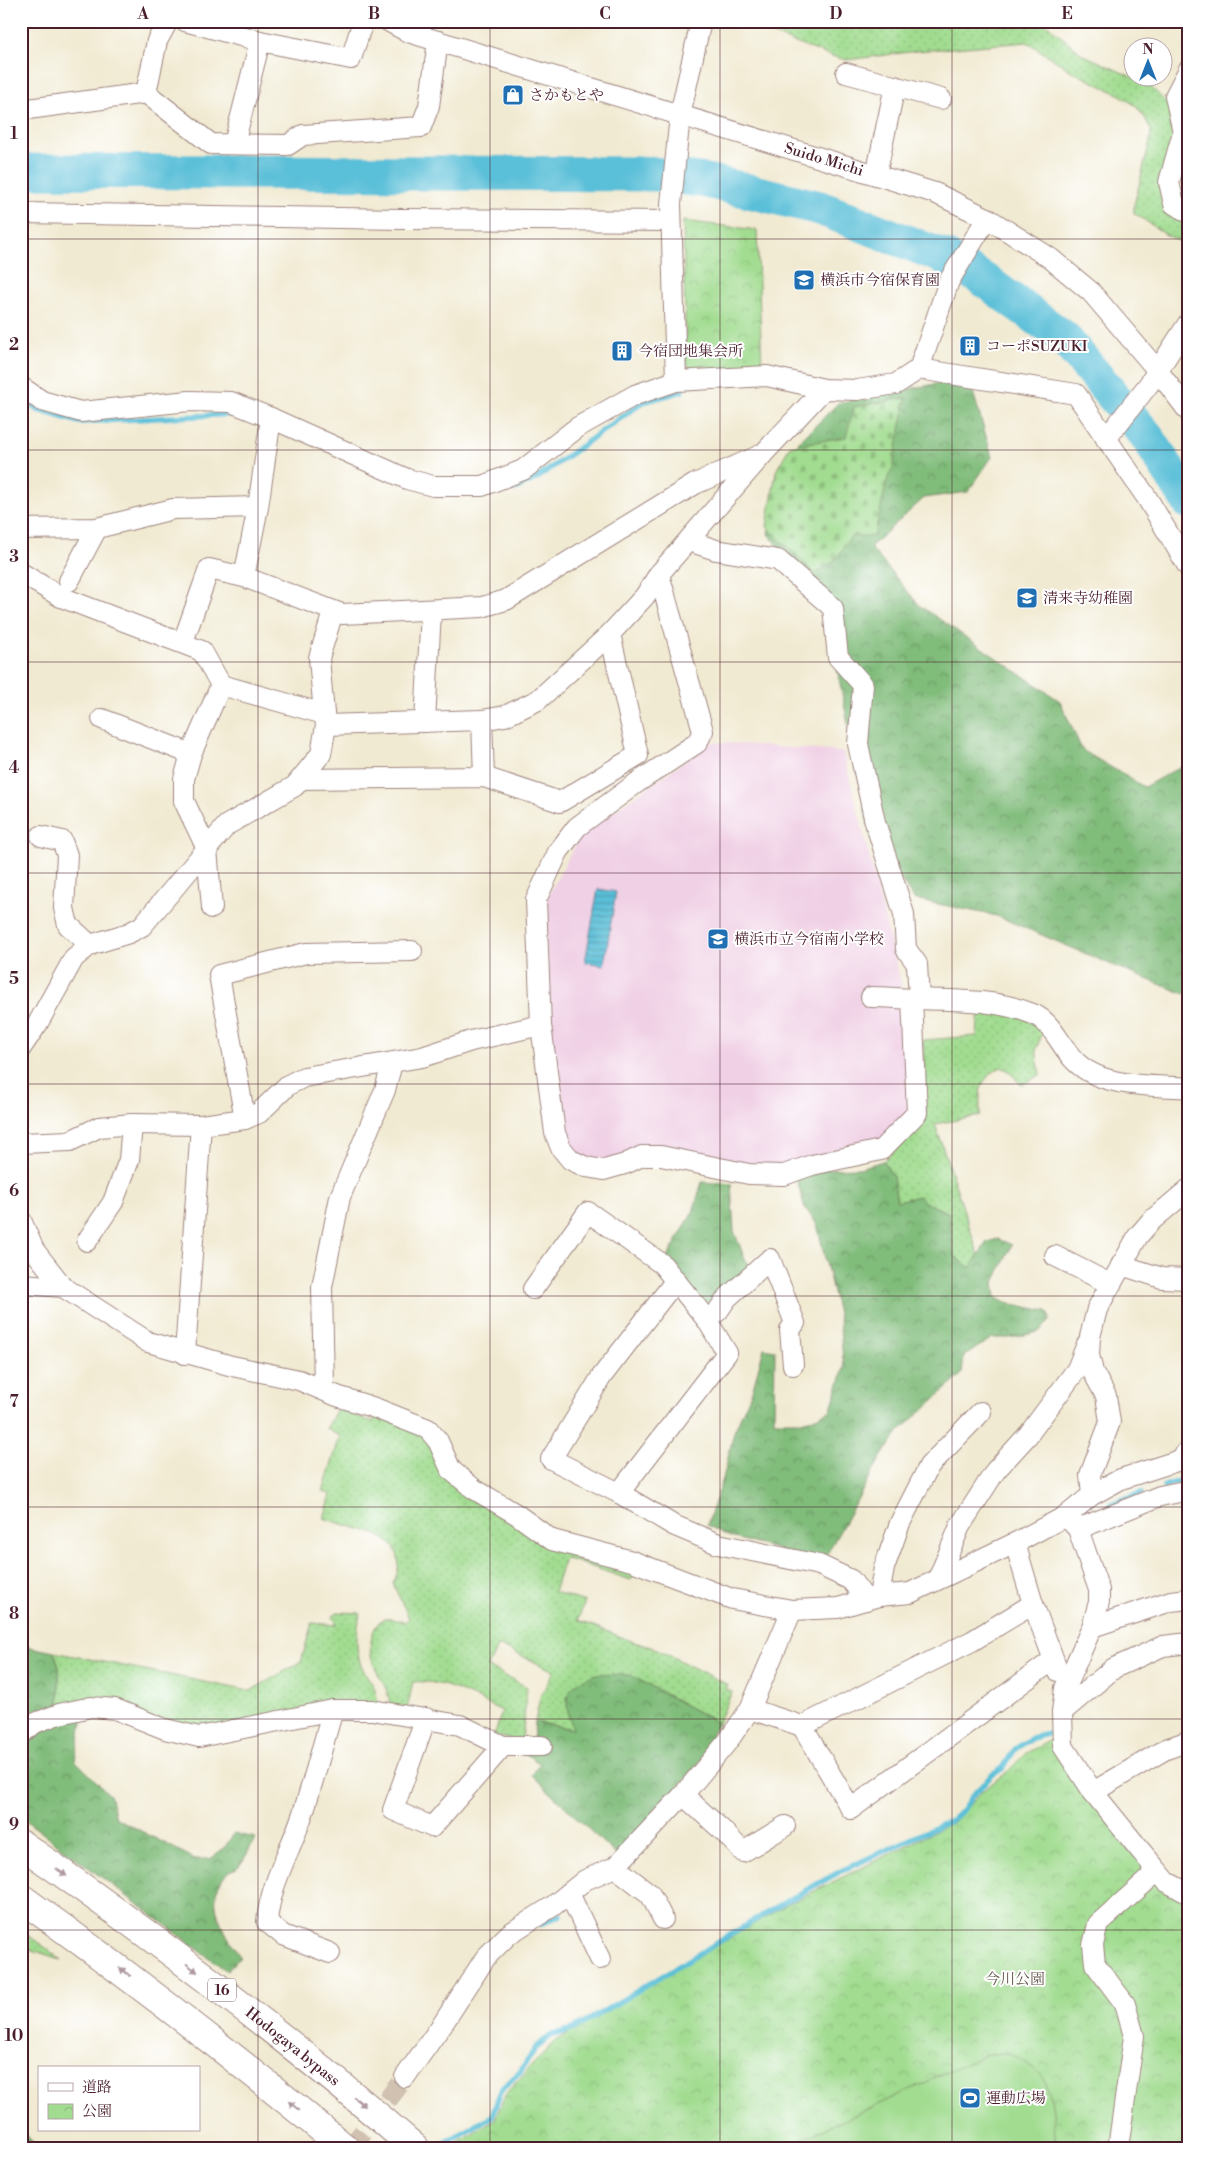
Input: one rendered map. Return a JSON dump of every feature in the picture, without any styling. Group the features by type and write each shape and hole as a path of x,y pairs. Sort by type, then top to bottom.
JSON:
{"highway":[{"name":"Hodogaya bypass","path":"21,1844 87,1890 229,1996 415,2148"},
{"path":"21,1898 125,1972 270,2085 345,2148"}],"street":[{"path":"146,93 157,41 168,21"},
{"path":"185,21 260,41 350,59 363,21"},
{"name":"Suido Michi","path":"388,21 408,32 935,193 987,218 1050,258 1091,292 1154,377 1189,412"},
{"path":"676,381 670,212 680,114 702,21"},
{"path":"234,144 260,41"},
{"path":"21,110 146,93 212,144 288,145 303,134 421,127 429,106 438,41"},
{"path":"1188,71 1175,96 1183,132 1169,182 1174,204 1189,212"},
{"path":"846,73 941,99"},
{"path":"876,175 895,86"},
{"path":"21,213 402,219 670,212"},
{"path":"21,387 42,401 81,412 189,401 231,402 407,479 434,486 482,486 522,470 578,428 635,395 676,381 767,376 824,389 857,390 896,384 920,369 949,281 987,218"},
{"path":"1106,439 1154,377 1189,322"},
{"path":"920,369 1076,394 1147,498 1189,568"},
{"path":"22,576 61,596 202,651 221,685 325,720 425,722 482,720 505,716 538,700 610,634 645,596 660,574 763,454 824,389"},
{"path":"244,577 258,507 271,418"},
{"path":"182,642 208,569 244,577 342,614 482,607 506,600 694,484 763,454"},
{"path":"21,529 97,528 174,509 258,507"},
{"path":"69,581 97,528"},
{"path":"660,574 703,731 698,743 638,782 577,827 558,852 536,900 541,1025 555,1133 561,1148 571,1160 586,1167 604,1170 628,1171 642,1156 661,1156 749,1174 784,1175 812,1165 881,1150 917,1113 915,999 917,964 906,949 904,914 875,822 858,744 863,685 838,657 832,608 778,560 716,550 689,541"},
{"path":"425,722 430,611"},
{"path":"21,1048 38,1023 74,958 90,946 129,933 142,926 228,825 295,786 321,754 325,720 319,658 333,612"},
{"path":"301,779 484,777 560,802 638,755 610,634"},
{"path":"212,908 207,849 184,801 184,779 191,754 221,685"},
{"path":"102,719 191,754"},
{"path":"482,720 484,777"},
{"path":"41,836 62,841 67,855 64,908 68,925 90,946"},
{"path":"245,1119 219,975 306,953 412,951"},
{"path":"870,997 978,1000 1010,1006 1035,1015 1042,1020 1074,1060 1094,1074 1121,1082 1189,1088"},
{"path":"21,1143 70,1141 99,1127 132,1124 201,1125 245,1119 258,1113 288,1085 304,1077 422,1057 471,1041 541,1025"},
{"path":"324,1389 322,1286 340,1197 385,1090 392,1063"},
{"path":"86,1241 113,1202 129,1160 132,1124"},
{"path":"185,1354 201,1125"},
{"path":"938,1579 960,1526 996,1470 1028,1435 1077,1369 1090,1337 1097,1309 1138,1236 1144,1228 1189,1190"},
{"path":"533,1289 588,1212 617,1223 662,1264 707,1320 727,1353 619,1492"},
{"path":"21,1220 34,1250 63,1287 148,1342 185,1354 299,1380 428,1429 438,1441 451,1470 474,1489 516,1514 552,1540 632,1561 732,1599 792,1610 838,1608 873,1598 910,1593 1015,1543 1072,1522 1160,1496 1189,1490"},
{"path":"1055,1256 1110,1284"},
{"path":"707,1320 718,1311 727,1298 770,1259 795,1323 790,1330 793,1365"},
{"path":"1121,1265 1162,1278 1189,1279"},
{"path":"676,1280 602,1376 551,1459 619,1492 673,1525 718,1544 819,1566 851,1580 873,1598"},
{"path":"21,1284 63,1287"},
{"path":"1090,1337 1089,1355 1093,1372 1106,1396 1110,1422 1090,1474 1092,1495"},
{"path":"873,1598 900,1523 929,1466 981,1412"},
{"path":"1072,1522 1092,1495 1121,1479 1180,1460 1189,1449"},
{"path":"1072,1522 1100,1590 1099,1602 1092,1627 1065,1688 1062,1712 1063,1746 1093,1792 1167,1882 1189,1894"},
{"path":"1015,1543 1033,1604 1065,1688"},
{"path":"1092,1627 1171,1601 1189,1599"},
{"path":"802,1726 972,1641 1033,1604"},
{"path":"404,2076 444,2022 486,1957 509,1934 585,1880 614,1867 683,1795 728,1741 750,1709 792,1610"},
{"path":"1062,1712 1114,1668 1163,1646 1189,1643"},
{"path":"750,1709 802,1726 851,1809 1053,1660"},
{"path":"21,1734 36,1723 59,1714 90,1707 115,1709 165,1729 199,1737 333,1710 372,1710 460,1725 503,1746 542,1746"},
{"path":"330,1953 283,1935 267,1922 268,1905 283,1861 303,1815 333,1710"},
{"path":"426,1718 392,1810 432,1827 503,1746"},
{"path":"1093,1792 1166,1749 1189,1741"},
{"path":"683,1795 743,1852 785,1826"},
{"path":"1118,2148 1134,2036 1125,2004 1095,1964 1092,1945 1098,1924 1150,1877 1154,1866"},
{"path":"614,1867 650,1894 664,1919"},
{"path":"569,1893 600,1959"}],"shaded area":[{"name":"横浜市立今宿南小学校","path":"712,742 843,752 907,1008 911,1102 903,1120 882,1140 779,1166 603,1165 576,1154 566,1142 552,1048 544,903 581,834"}],"green space":[{"path":"735,21 830,21 845,29 865,27 872,22 878,21 1043,21 1082,54 1122,72 1122,88 1152,88 1168,104 1179,133 1163,192 1189,219 1189,246 1165,234 1134,213 1134,205 1151,130 1136,106 1120,95 1073,72 1027,42 917,51 847,60"},
{"path":"683,221 757,230 762,368 692,370 686,362"},
{"path":"940,383 973,392 992,457 968,492 924,498 870,547 920,606 1060,701 1082,750 1144,787 1189,762 1189,990 1185,994 997,916 914,899 870,834 826,613 768,533 789,452 838,403"},
{"path":"906,398 893,467 888,477 874,536 851,536 836,559 815,574 767,527 776,471 790,446 846,437 854,407"},
{"path":"979,1007 1012,1012 1044,1030 1036,1049 1040,1075 1021,1085 1009,1071 1001,1067 993,1072 984,1082 980,1093 980,1116 935,1124 979,1256 970,1268 954,1256 949,1213 924,1202 896,1202 893,1177 883,1161 926,1120 923,1040 977,1036"},
{"path":"883,1161 893,1177 897,1201 919,1196 924,1202 949,1213 954,1256 970,1268 987,1242 998,1239 1012,1245 994,1282 996,1297 1007,1303 1047,1311 1049,1322 1039,1332 1009,1338 992,1338 964,1356 962,1374 899,1432 881,1457 823,1561 730,1537 707,1525 723,1479 734,1432 752,1391 764,1348 775,1350 774,1421 806,1421 830,1411 844,1368 839,1318 817,1224 805,1208 796,1177 826,1169 860,1168"},
{"path":"702,1182 731,1184 734,1231 748,1267 715,1305 705,1309 666,1260 693,1212"},
{"path":"337,1409 373,1422 376,1412 420,1431 477,1500 639,1568 631,1580 565,1558 554,1592 585,1602 578,1620 657,1649 728,1685 726,1689 732,1692 718,1723 630,1675 573,1729 535,1722 540,1697 554,1671 498,1645 488,1667 527,1687 522,1741 494,1736 502,1711 448,1686 436,1683 413,1682 407,1710 390,1707 385,1686 371,1656 372,1636 376,1626 382,1620 391,1619 405,1622 409,1618 393,1584 398,1567 397,1554 391,1544 367,1531 324,1518 331,1495 323,1491 340,1436 326,1429"},
{"path":"337,1612 360,1613 357,1633 359,1660 374,1688 378,1706 212,1729 59,1708 59,1667 54,1652 250,1691 301,1662 312,1623 336,1625 336,1621 332,1618"},
{"path":"21,1645 54,1652 59,1667 59,1708 21,1725"},
{"path":"597,1674 630,1675 718,1723 711,1736 718,1740 619,1858 532,1775 540,1764 526,1754 533,1740 535,1722 573,1729 567,1709 568,1694 578,1683"},
{"path":"83,1717 75,1760 110,1795 116,1818 195,1859 210,1859 223,1850 234,1833 255,1838 246,1856 238,1867 229,1872 221,1882 216,1893 218,1915 222,1926 240,1957 227,1971 21,1817 21,1743 55,1723"},
{"name":"今川公園","path":"1055,1740 1189,1899 1189,2148 450,2147 495,2119 506,2093 555,2041 786,1905 954,1822 982,1791 1007,1772 1026,1753 1049,1741"},
{"path":"21,1930 62,1960 21,1946"},
{"name":"運動広場","path":"1007,2053 1024,2061 1044,2080 1052,2103 1056,2148 784,2148 987,2054"},
{"path":"21,2129 38,2148 21,2148"}],"water":[{"path":"598,889 616,892 604,965 585,962"}],"waterway":[{"path":"21,171 654,174 707,181 820,208 947,258 984,280 1063,337 1146,435 1189,502"},
{"path":"483,494 517,488 537,478 643,402 682,391"},
{"path":"21,399 38,410 79,422 241,415"},
{"path":"1164,1486 1189,1478"},
{"path":"1110,1504 1141,1493"},
{"path":"443,2144 492,2116 502,2088 520,2072 537,2046 552,2035 574,2029 785,1902 843,1870 952,1820 963,1810 971,1797 992,1775 1003,1768 1015,1749 1032,1738 1047,1734"},
{"path":"541,1924 560,1915"}],"tunnel":[{"path":"351,2148 405,2077"}],"place":[{"name":"さかもとや","path":"513,95"},
{"name":"横浜市今宿保育園","path":"804,280"},
{"name":"コーポSUZUKI","path":"970,346"},
{"name":"今宿団地集会所","path":"622,351"},
{"name":"清来寺幼稚園","path":"1027,598"},
{"name":"横浜市立今宿南小学校","path":"718,939"},
{"name":"運動広場","path":"970,2098"}]}
